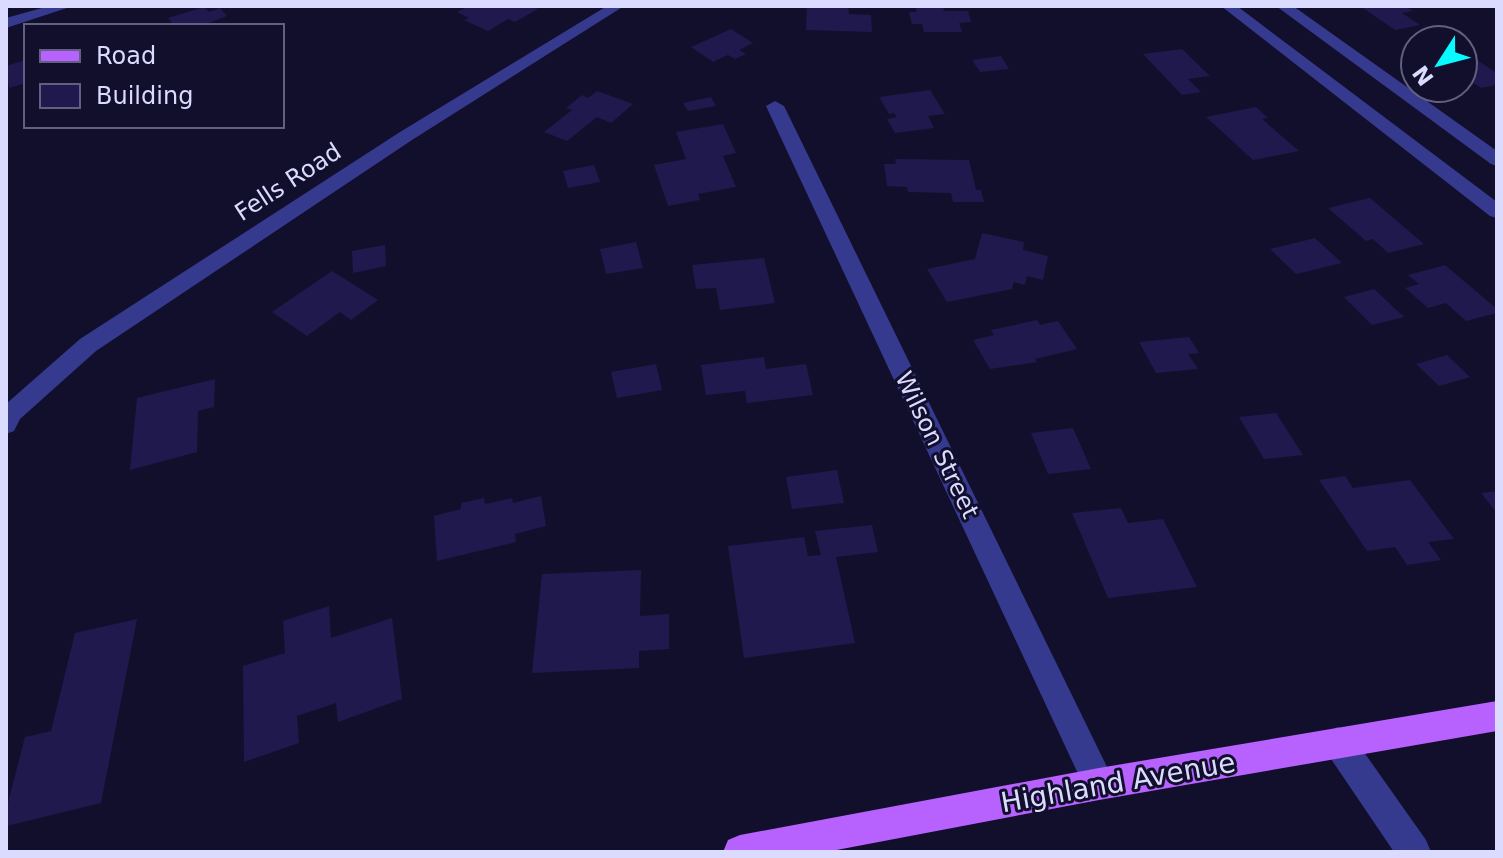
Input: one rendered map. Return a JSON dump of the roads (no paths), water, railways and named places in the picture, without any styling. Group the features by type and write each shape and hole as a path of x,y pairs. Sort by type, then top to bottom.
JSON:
{"main road":[{"name":"Highland Avenue","path":"760,850 1099,784 1497,716"}],"street":[{"path":"6,23 66,6"},
{"name":"Fells Road","path":"6,424 10,414 88,345 406,136 617,6"},
{"path":"1228,6 1497,212"},
{"path":"1283,6 1497,160"},
{"name":"Wilson Street","path":"775,106 1099,784"},
{"path":"1338,742 1414,852"}]}
